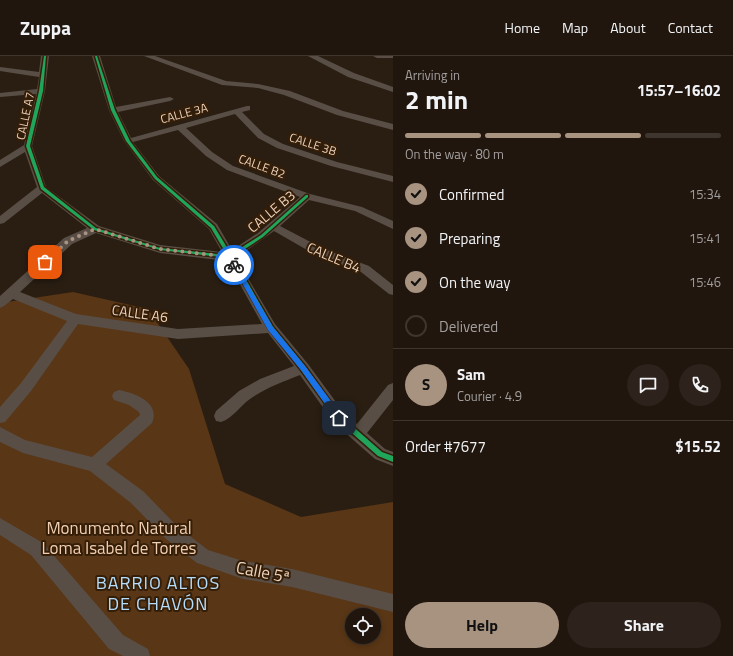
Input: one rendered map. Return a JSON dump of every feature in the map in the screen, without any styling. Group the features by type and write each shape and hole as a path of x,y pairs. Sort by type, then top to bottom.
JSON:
{"street":[{"name":"CALLE A7","path":"42,188 28,146 41,91 45,56"},
{"path":"96,56 113,110 128,140 156,178 213,227 270,328 303,368 339,418 380,454 393,459"},
{"path":"148,56 225,83 258,86 287,93 340,113 393,127"},
{"path":"312,56 351,75 393,90"},
{"path":"377,56 392,56"},
{"path":"0,69 42,75"},
{"path":"0,95 41,91"},
{"path":"113,110 170,99"},
{"name":"CALLE 3A","path":"128,140 247,108"},
{"name":"CALLE 3B","path":"237,111 261,136 280,146 334,164 393,179"},
{"name":"CALLE B2","path":"179,126 209,154 230,168 307,196 358,210 393,225"},
{"path":"0,164 28,146"},
{"path":"0,221 42,188 95,229 160,249 230,257"},
{"name":"CALLE B3","path":"230,257 274,227 307,196"},
{"name":"CALLE B4","path":"274,227 311,248 364,269 393,291"},
{"path":"0,303 68,241 95,229"},
{"name":"CALLE A6","path":"11,293 75,319 178,334 270,328"},
{"path":"0,418 26,387 75,319"},
{"path":"221,416 244,395 264,383 303,368"},
{"path":"358,434 393,389"},
{"path":"0,434 23,446 94,465 147,418 146,410 141,404 130,398 119,396"},
{"name":"Calle 5ª","path":"94,465 137,497 172,533 203,557 243,570 292,578 393,603"},
{"path":"0,526 37,549 116,642 141,656"}],"green space":[{"name":"Monumento Natural Loma Isabel de Torres","path":"73,292 148,309 189,369 225,484 301,517 393,502 393,656 0,656 0,303"}],"cycle path":[{"path":"45,56 41,91 28,146 42,188 95,229 160,249 230,257 262,236 307,196"},
{"path":"96,56 113,110 128,141 156,178 213,227 271,328 303,368 339,418 380,454 393,459"}],"way so far":[{"path":"45,262 68,241 95,229 160,249 230,257 234,265"}],"district":[{"name":"BARRIO ALTOS DE CHAVÓN","path":"158,592"}],"route":[{"path":"234,265 270,328 303,368 339,418"}]}
